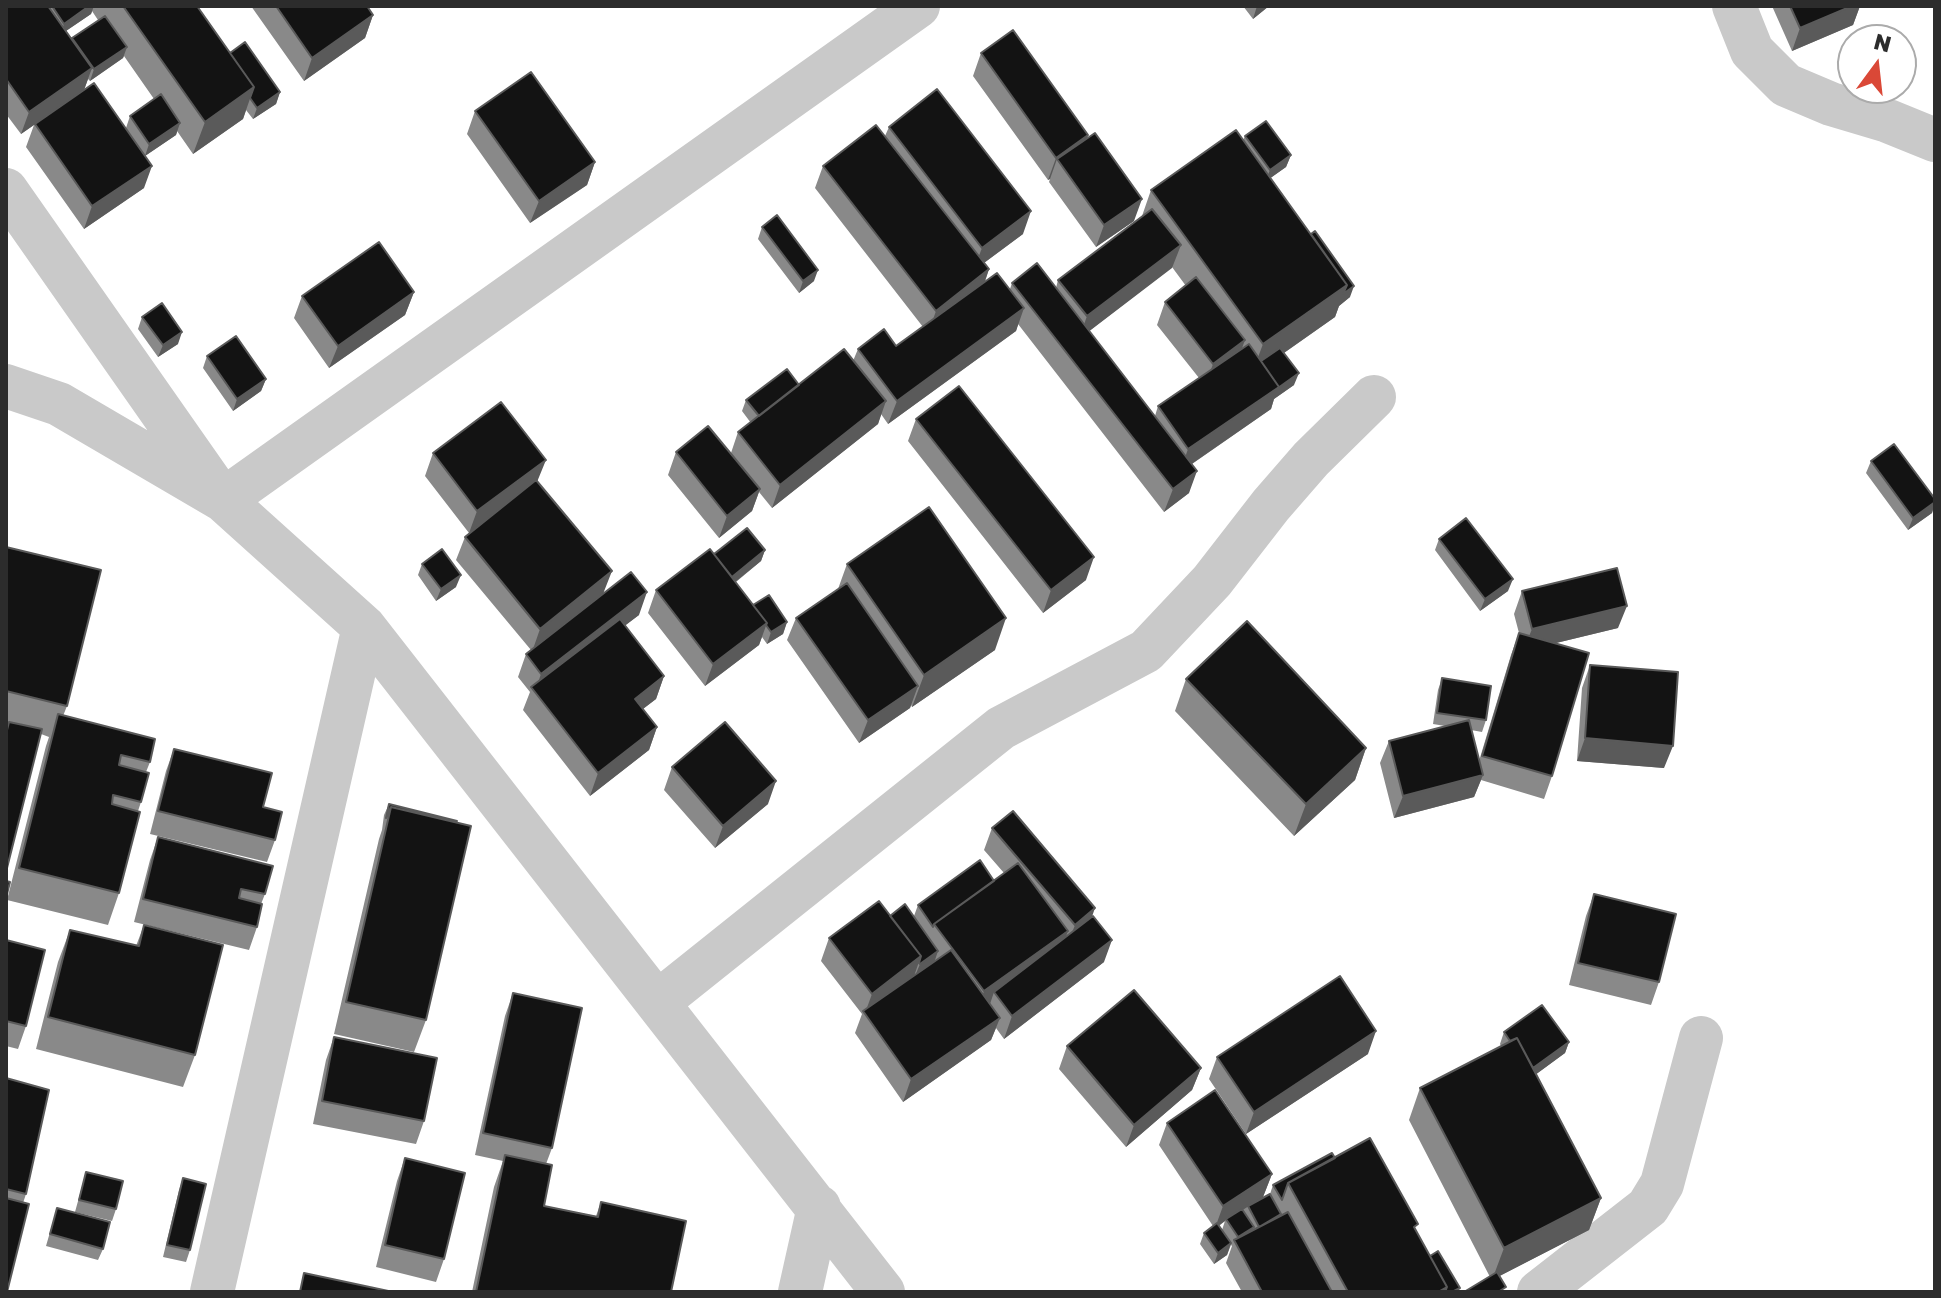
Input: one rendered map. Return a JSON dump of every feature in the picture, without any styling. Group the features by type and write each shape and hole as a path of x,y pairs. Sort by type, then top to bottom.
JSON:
{"street":[{"path":"223,500 918,6"},
{"path":"1734,6 1752,51 1786,85 1935,140"},
{"path":"6,190 223,500"},
{"path":"6,386 59,404 223,500 364,627 883,1292"},
{"path":"658,1002 1001,728 1146,651 1212,581 1311,459 1374,397"},
{"path":"212,1292 364,627"},
{"path":"1539,1292 1656,1198 1701,1038"},
{"path":"800,1292 819,1207"}],"building":[{"path":"6,6 48,6 92,68 29,112 6,79"},
{"path":"52,6 89,6 64,24"},
{"path":"123,6 197,6 254,87 205,122"},
{"path":"276,6 367,6 373,15 312,58"},
{"path":"1790,6 1852,6 1800,28"},
{"path":"105,16 127,47 94,69 72,38"},
{"path":"1013,30 1088,135 1056,158 981,53"},
{"path":"245,42 280,92 257,108 250,98 254,87 230,53"},
{"path":"531,72 595,162 539,201 475,111"},
{"path":"94,83 152,166 92,206 35,124"},
{"path":"937,89 1031,211 982,248 889,127"},
{"path":"161,94 180,123 149,144 130,116"},
{"path":"1266,121 1291,155 1270,170 1245,136"},
{"path":"876,125 989,269 936,311 823,166"},
{"path":"1236,130 1347,285 1263,344 1151,190"},
{"path":"1095,133 1142,199 1104,225 1057,159"},
{"path":"1152,209 1181,245 1087,316 1058,280"},
{"path":"777,215 818,270 803,281 762,227"},
{"path":"1315,231 1354,286 1343,294 1347,285 1311,234"},
{"path":"379,242 414,292 338,346 302,296"},
{"path":"1037,263 1197,471 1173,489 1012,283"},
{"path":"997,273 1024,308 897,401 858,349 884,329 896,346"},
{"path":"1196,277 1245,340 1213,364 1165,302"},
{"path":"162,303 182,332 163,345 142,317"},
{"path":"236,336 266,379 237,399 207,356"},
{"path":"1249,344 1279,387 1188,449 1158,406"},
{"path":"1280,348 1299,373 1278,388 1261,361"},
{"path":"844,349 886,401 780,485 738,432"},
{"path":"787,369 799,385 759,416 746,400"},
{"path":"959,386 1094,557 1051,590 916,419"},
{"path":"501,402 546,460 477,511 433,453"},
{"path":"708,426 760,489 727,516 676,452"},
{"path":"1894,444 1935,499 1913,518 1871,461"},
{"path":"536,480 612,571 540,629 465,537"},
{"path":"929,507 1006,618 924,675 847,564"},
{"path":"1466,518 1513,579 1485,599 1439,539"},
{"path":"747,528 765,550 732,577 714,554"},
{"path":"6,547 101,570 67,706 6,691"},
{"path":"442,549 461,575 441,589 422,564"},
{"path":"710,549 767,623 713,664 656,590"},
{"path":"1617,568 1627,606 1532,629 1522,591"},
{"path":"631,572 647,592 541,674 526,654"},
{"path":"847,583 918,686 868,720 796,618"},
{"path":"769,595 787,622 771,632 753,605"},
{"path":"620,619 664,676 635,699 657,727 598,773 531,687"},
{"path":"1247,621 1366,748 1306,804 1186,679"},
{"path":"1519,633 1589,653 1552,776 1482,756"},
{"path":"1590,665 1678,672 1673,746 1585,738"},
{"path":"1442,678 1491,686 1486,720 1437,713"},
{"path":"58,714 155,739 150,762 121,755 119,765 149,773 141,802 113,795 112,804 140,812 119,893 19,868"},
{"path":"1469,720 1483,775 1403,796 1389,741"},
{"path":"9,722 42,729 6,872 6,734"},
{"path":"725,722 776,781 723,826 672,767"},
{"path":"174,749 272,773 263,807 282,812 275,840 158,811"},
{"path":"389,804 457,821 391,807 386,818"},
{"path":"391,807 471,826 426,1020 346,1002"},
{"path":"1013,811 1095,908 1075,925 992,828"},
{"path":"158,837 273,866 265,894 241,889 239,898 262,904 257,927 143,899"},
{"path":"980,860 994,881 933,927 918,905"},
{"path":"1018,863 1068,931 984,991 934,924"},
{"path":"1594,894 1676,914 1659,982 1578,963"},
{"path":"879,901 921,956 872,994 829,938"},
{"path":"905,904 938,951 920,964 921,956 890,916"},
{"path":"1093,916 1112,940 1012,1016 994,992"},
{"path":"144,925 223,945 195,1055 48,1017 70,930 139,946"},
{"path":"6,940 45,950 26,1026 6,1021"},
{"path":"951,950 1000,1018 911,1079 863,1011"},
{"path":"1340,976 1376,1031 1254,1112 1217,1057"},
{"path":"1134,990 1201,1068 1134,1125 1067,1046"},
{"path":"513,993 582,1008 552,1148 483,1133"},
{"path":"1542,1005 1569,1042 1533,1068 1517,1038 1510,1041 1504,1032"},
{"path":"334,1037 437,1058 424,1121 322,1101"},
{"path":"1517,1038 1601,1198 1504,1248 1420,1088"},
{"path":"6,1078 49,1090 26,1194 6,1189"},
{"path":"1215,1090 1272,1174 1223,1206 1167,1123"},
{"path":"1370,1138 1418,1224 1414,1227 1447,1287 1438,1292 1348,1292 1288,1183"},
{"path":"1332,1153 1335,1158 1288,1183 1282,1200 1273,1185"},
{"path":"505,1155 552,1165 544,1206 598,1217 601,1202 686,1221 671,1292 476,1292"},
{"path":"405,1158 465,1173 444,1259 385,1245"},
{"path":"86,1172 123,1181 116,1209 79,1200"},
{"path":"183,1178 206,1184 190,1250 167,1245"},
{"path":"1270,1194 1281,1214 1259,1227 1248,1206"},
{"path":"6,1198 29,1204 7,1292 6,1292"},
{"path":"57,1208 110,1222 103,1249 50,1234"},
{"path":"1242,1209 1254,1227 1238,1237 1226,1219"},
{"path":"1288,1212 1332,1292 1262,1292 1234,1240"},
{"path":"1217,1223 1231,1243 1218,1253 1204,1233"},
{"path":"1438,1251 1460,1288 1452,1292 1445,1292 1447,1287 1430,1256"},
{"path":"1497,1272 1506,1287 1498,1292 1464,1292"},
{"path":"304,1273 393,1292 300,1292"}]}
